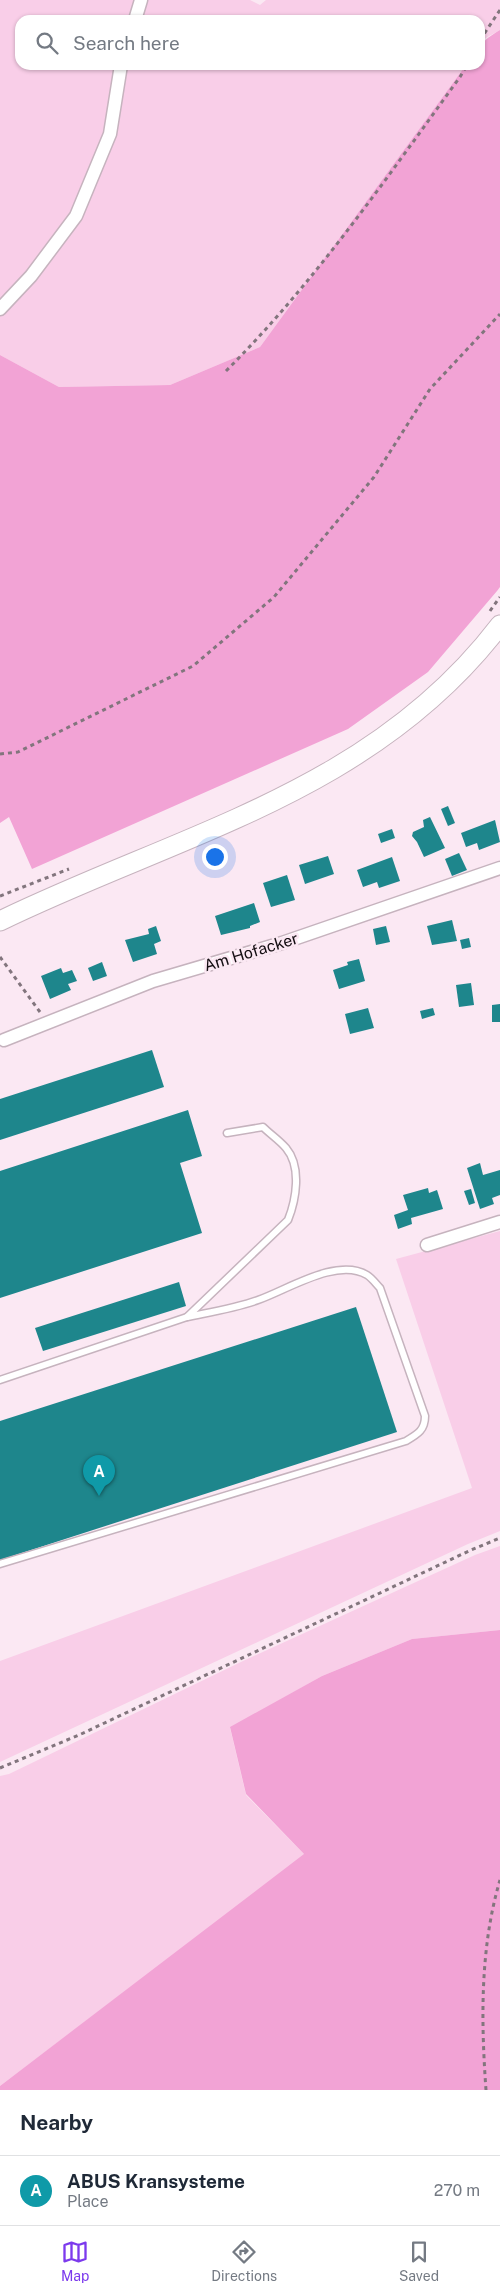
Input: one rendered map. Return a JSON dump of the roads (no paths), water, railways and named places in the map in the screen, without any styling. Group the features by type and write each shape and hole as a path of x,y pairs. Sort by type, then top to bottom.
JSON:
{"main road":[{"path":"0,920 42,900 271,804 321,778 377,742 415,714 446,686 494,619"}],"street":[{"path":"136,15 141,0"},
{"path":"0,309 31,276 76,216 110,134 121,70"},
{"name":"Am Hofacker","path":"4,1040 153,981 282,943 500,868"},
{"path":"427,1245 500,1222"}],"lane":[{"path":"188,1317 288,1220 296,1200 294,1169 287,1150 262,1126 228,1133"},
{"path":"0,1380 188,1317 257,1300 320,1274 339,1270 359,1271 369,1275 380,1288 425,1416 425,1426 420,1432 406,1441 0,1564"}],"place":[{"name":"ABUS Kransysteme","path":"99,1496"}]}
